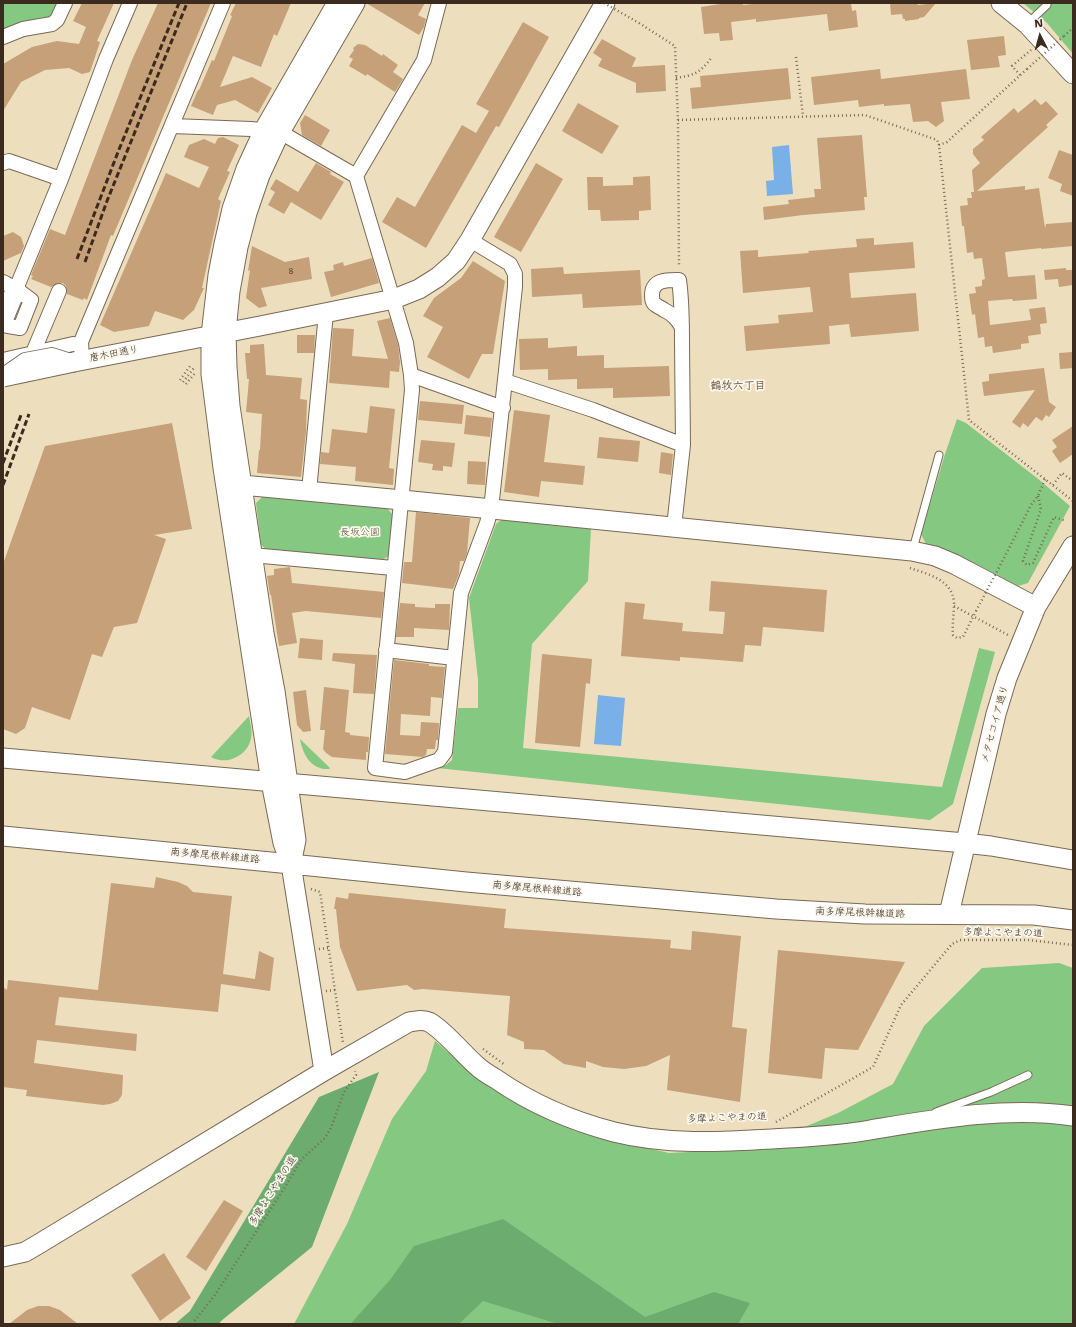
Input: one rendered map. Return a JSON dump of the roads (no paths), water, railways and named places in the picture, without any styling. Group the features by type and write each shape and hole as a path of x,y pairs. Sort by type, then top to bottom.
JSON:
{"main road":[{"path":"272,131 337,3"},
{"path":"280,782 215,409 211,374 218,334 218,275 232,209 246,169 355,3"},
{"name":"唐木田通り","path":"3,376 77,355 218,334 394,299 419,289 438,277 456,261 470,240 605,3"},
{"path":"1001,3 1027,24 1073,74"},
{"path":"3,320 10,285"},
{"path":"218,334 226,368 230,406 252,555 275,691 283,843 291,864 324,1071"},
{"path":"242,485 674,527 910,559 935,556 954,564 1036,607"},
{"name":"メタセコイア通り","path":"949,914 996,714 1007,678 1036,607 1073,546"},
{"path":"8,758 965,843 1019,850 1073,860"},
{"name":"南多摩尾根幹線道路","path":"3,836 466,882 776,909 865,914 1034,914 1073,920"},
{"path":"3,1257 25,1252 324,1071 409,1022 419,1020 428,1022 438,1029 477,1066 514,1091 551,1111 582,1123 644,1138 671,1141 752,1140 827,1136 902,1124 1025,1111 1048,1112 1073,1116"}],"street":[{"path":"3,37 23,29 52,24 57,20 65,3"},
{"path":"3,324 20,328 31,300 10,285 62,179 106,59 130,3"},
{"path":"3,360 32,354 77,355 83,337 223,3"},
{"path":"356,176 424,60 439,3"},
{"path":"172,126 272,131 356,176 406,343 412,390 375,768 405,772 433,763 439,760 445,752 461,593 491,509 503,408 515,274 510,264 470,240"},
{"path":"3,163 9,161 62,179"},
{"path":"674,527 683,445 682,327 681,294 679,280 661,281 655,285 652,296 653,302 656,306 674,316 682,327"},
{"path":"32,354 59,291"},
{"path":"309,491 326,313"},
{"path":"411,375 503,408"},
{"path":"505,381 593,410 683,445"},
{"path":"252,555 394,568"},
{"path":"386,650 454,658"}],"lane":[{"path":"1027,24 1048,3"},
{"path":"910,559 938,455"},
{"path":"902,1124 991,1092 1028,1075"}],"water":[{"path":"789,145 793,194 767,196 766,181 774,180 772,147"},
{"path":"598,695 625,698 621,746 594,744"}],"railway":[{"path":"77,259 118,152 179,3"},
{"path":"85,262 107,201 187,3"},
{"path":"3,485 29,414"},
{"path":"3,463 21,415"}],"district":[{"name":"鶴牧六丁目","path":"738,386"}],"park label":[{"name":"長坂公園","path":"360,532"}]}
